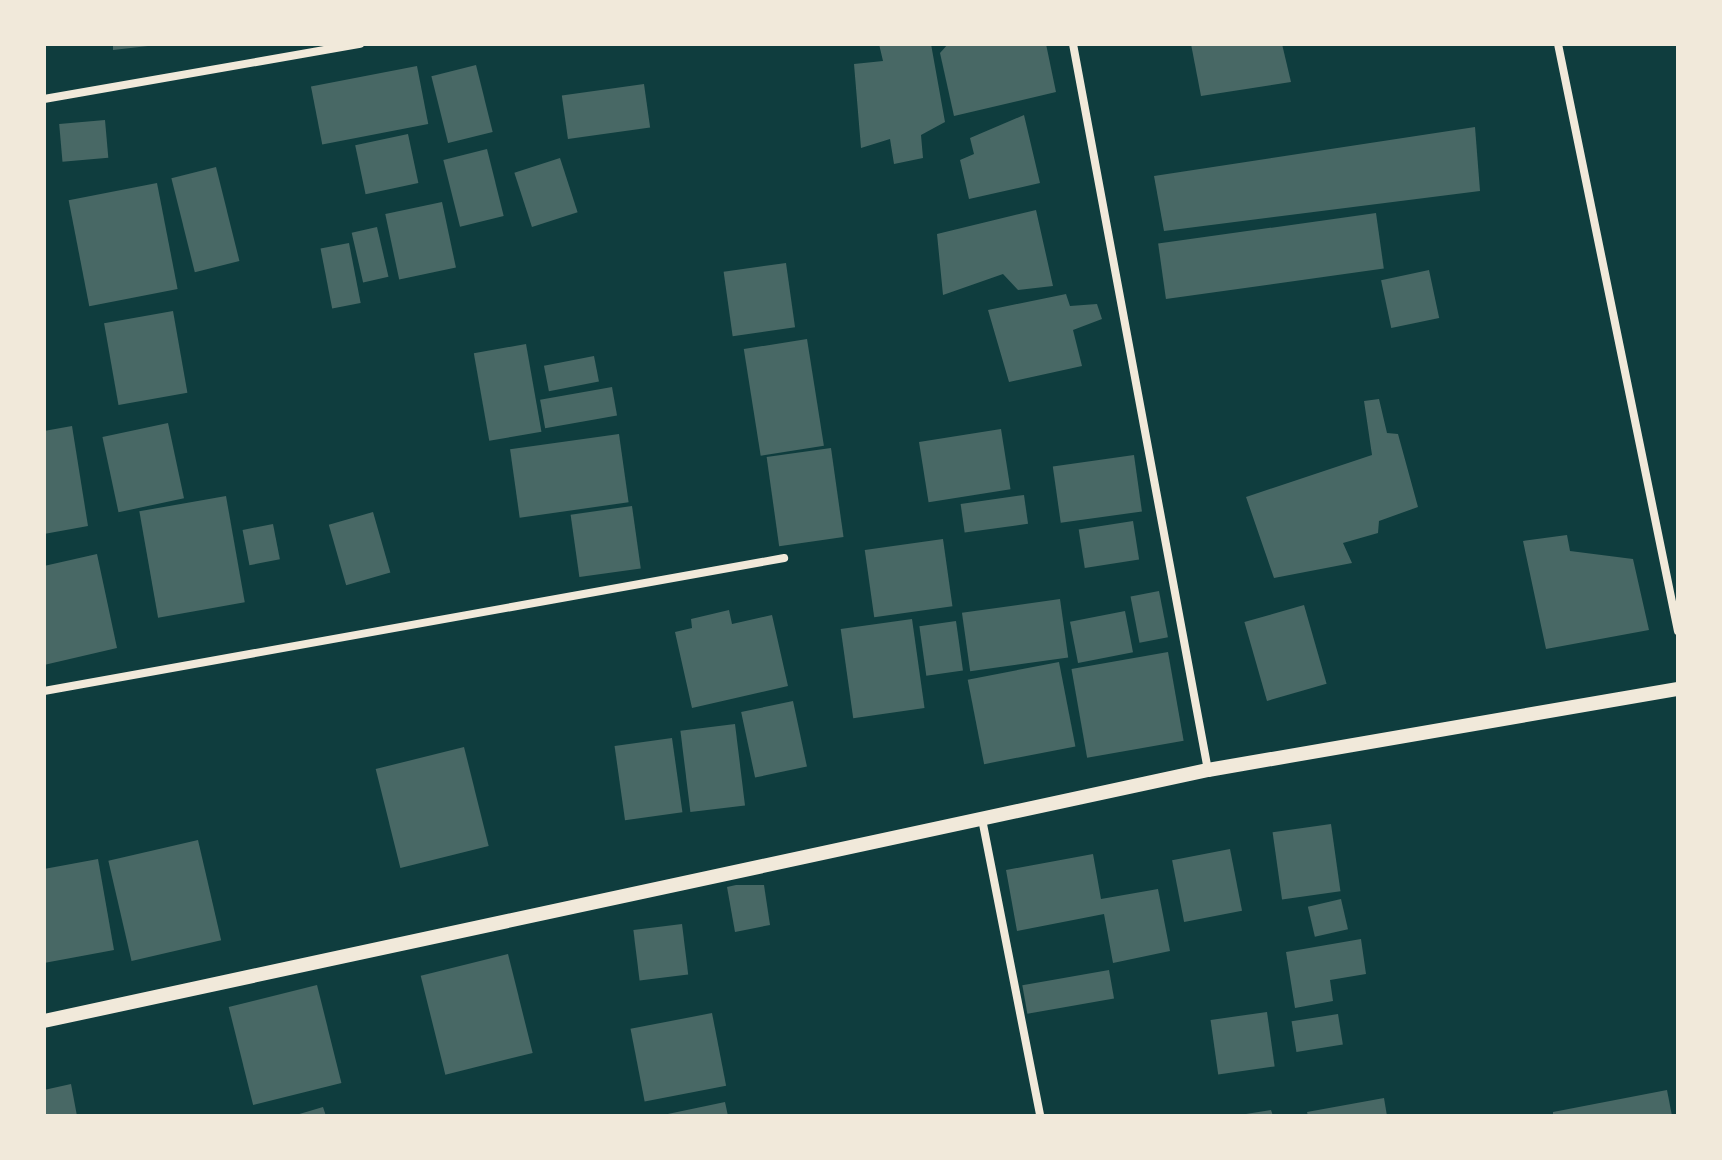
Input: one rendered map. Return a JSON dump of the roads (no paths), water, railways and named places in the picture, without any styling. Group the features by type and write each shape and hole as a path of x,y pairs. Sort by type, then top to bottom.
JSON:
{"street":[{"path":"44,99 360,44"},
{"path":"1073,44 1208,770"},
{"path":"1558,44 1678,631"},
{"path":"44,691 784,558"},
{"path":"44,1021 1208,770 1678,689"},
{"path":"982,819 1040,1116"}]}
